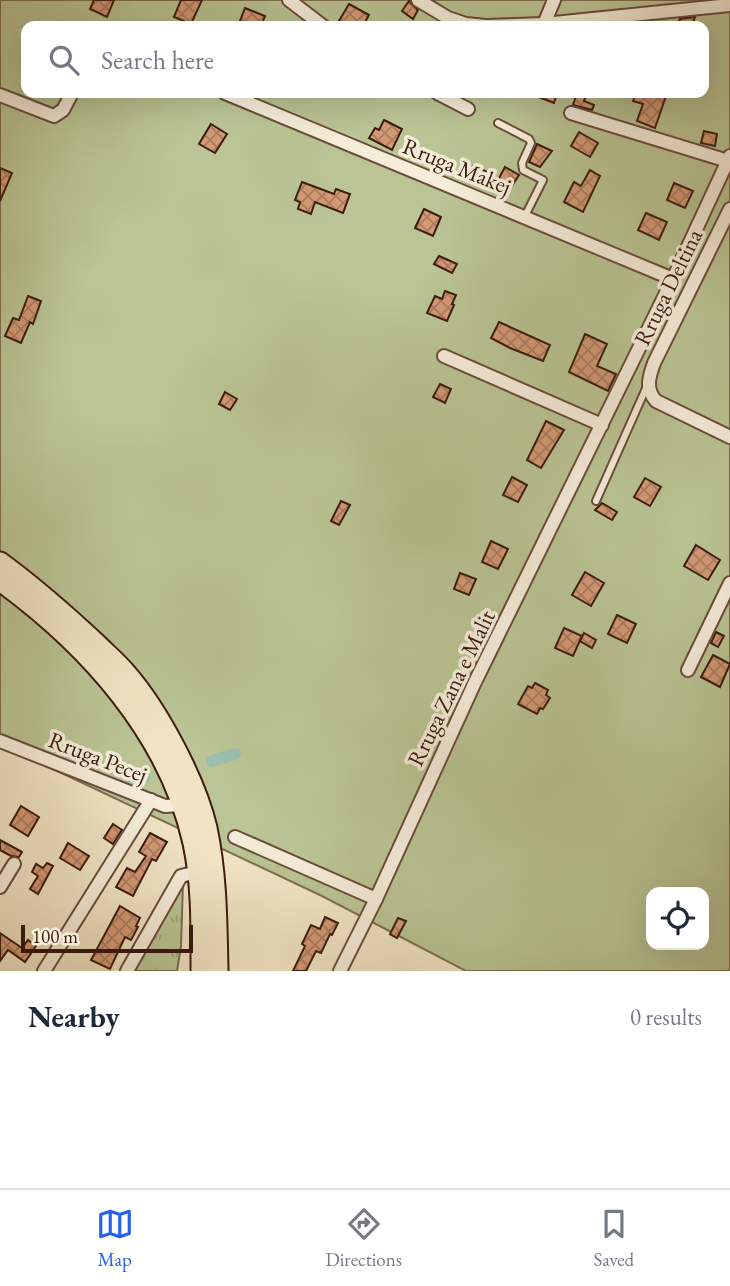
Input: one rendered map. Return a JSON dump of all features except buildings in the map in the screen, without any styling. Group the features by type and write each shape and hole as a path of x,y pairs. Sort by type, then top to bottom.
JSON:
{"highway":[{"path":"0,562 26,580 128,674 162,725 189,774 206,827 212,860 217,907 218,971"},
{"path":"0,582 38,612 75,647 121,695 147,732 176,789 193,844 201,920 201,971"}],"street":[{"path":"289,0 316,21"},
{"path":"418,0 457,21"},
{"path":"545,21 554,0"},
{"path":"573,21 730,5"},
{"path":"0,96 54,116 58,116 69,98"},
{"name":"Rruga Makej","path":"237,98 673,279"},
{"path":"447,98 468,109"},
{"name":"Rruga Zana e Malit","path":"340,971 376,900 475,682 673,279 729,158 571,113"},
{"name":"Rruga Deltina","path":"648,385 654,363 730,209"},
{"path":"444,356 602,425"},
{"path":"648,385 649,392 656,401 730,436"},
{"path":"688,670 730,583"},
{"name":"Rruga Pecej","path":"0,741 164,806 181,805"},
{"path":"44,971 151,800"},
{"path":"235,836 376,900"},
{"path":"0,887 14,864"},
{"path":"127,971 181,876 197,872"}],"lane":[{"path":"498,122 529,139 531,142 522,163 523,170 542,180 525,216"},
{"name":"Rruga Deltina","path":"596,501 648,385"}],"green space":[{"path":"0,0 730,0 730,971 466,971 322,896 0,744"},
{"path":"183,884 181,946 177,971 129,971"}],"waterway":[{"path":"212,761 235,754"},
{"path":"131,782 145,777"}]}
